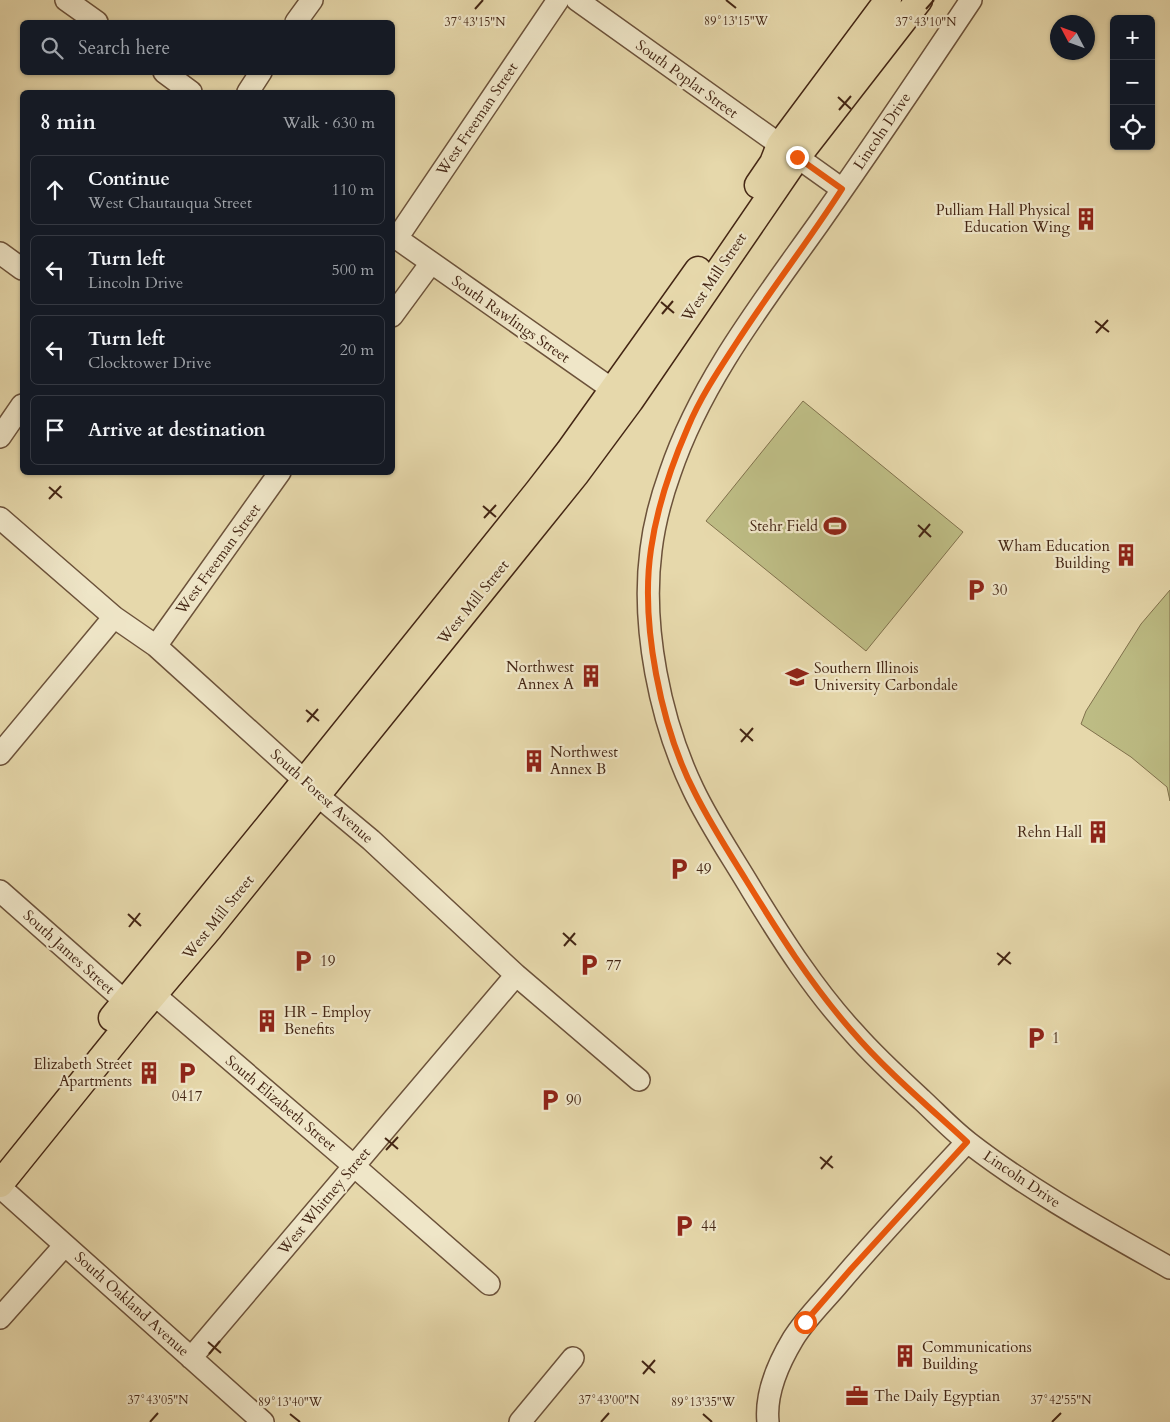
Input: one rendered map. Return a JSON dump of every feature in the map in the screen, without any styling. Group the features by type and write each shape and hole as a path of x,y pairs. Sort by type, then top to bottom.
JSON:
{"main road":[{"name":"West Mill Street","path":"0,1159 139,998 311,788 553,504 621,396 788,151 888,0"},
{"name":"West Mill Street","path":"788,151 919,0"},
{"name":"West Mill Street","path":"0,1185 139,998"}],"street":[{"path":"66,0 93,20"},
{"path":"297,20 312,0"},
{"name":"West Freeman Street","path":"395,237 558,0"},
{"name":"South Poplar Street","path":"577,0 842,189"},
{"name":"Lincoln Drive","path":"970,0 716,373 689,424 669,475 650,552 648,601 657,678 678,756 694,792 765,911 806,975 851,1031 902,1082 967,1142 1072,1212 1170,1268"},
{"path":"168,75 188,90"},
{"path":"249,90 260,75"},
{"name":"South Rawlings Street","path":"395,237 621,396"},
{"path":"0,253 20,268"},
{"path":"395,312 431,262"},
{"path":"0,437 20,408"},
{"name":"West Freeman Street","path":"156,646 278,475"},
{"name":"South Forest Avenue","path":"0,518 114,617 156,646 311,788 371,840 516,975 639,1080"},
{"path":"0,754 114,617"},
{"name":"South James Street","path":"0,891 139,998"},
{"name":"West Whitney Street","path":"192,1358 516,975"},
{"name":"South Elizabeth Street","path":"139,998 354,1166 489,1284"},
{"path":"768,1422 767,1410 776,1371 793,1338 851,1269 967,1142"},
{"name":"South Oakland Avenue","path":"0,1185 263,1422"},
{"path":"0,1318 65,1245"},
{"path":"520,1422 573,1358"}],"shaded area":[{"name":"Stehr Field","path":"803,401 963,532 866,651 706,521"},
{"path":"1170,590 1170,801 1167,787 1131,757 1081,724 1086,711 1141,624"}],"place":[{"name":"Pulliam Hall Physical Education Wing","path":"1086,219"},
{"name":"Stehr Field","path":"835,526"},
{"name":"Wham Education Building","path":"1126,555"},
{"name":"30","path":"976,590"},
{"name":"Northwest Annex A","path":"591,676"},
{"name":"Southern Illinois University Carbondale","path":"797,677"},
{"name":"Northwest Annex B","path":"534,761"},
{"name":"Rehn Hall","path":"1098,832"},
{"name":"49","path":"679,869"},
{"name":"19","path":"303,961"},
{"name":"77","path":"589,965"},
{"name":"HR - Employ Benefits","path":"267,1021"},
{"name":"1","path":"1036,1038"},
{"name":"Elizabeth Street Apartments","path":"149,1073"},
{"name":"0417","path":"187,1073"},
{"name":"90","path":"550,1100"},
{"name":"44","path":"684,1226"},
{"name":"Communications Building","path":"905,1356"},
{"name":"The Daily Egyptian","path":"857,1396"}],"route":[{"path":"797,157 842,189 716,373 689,424 669,475 650,552 648,601 657,678 678,756 694,792 782,940 806,975 851,1031 902,1082 967,1142 805,1322"}]}
